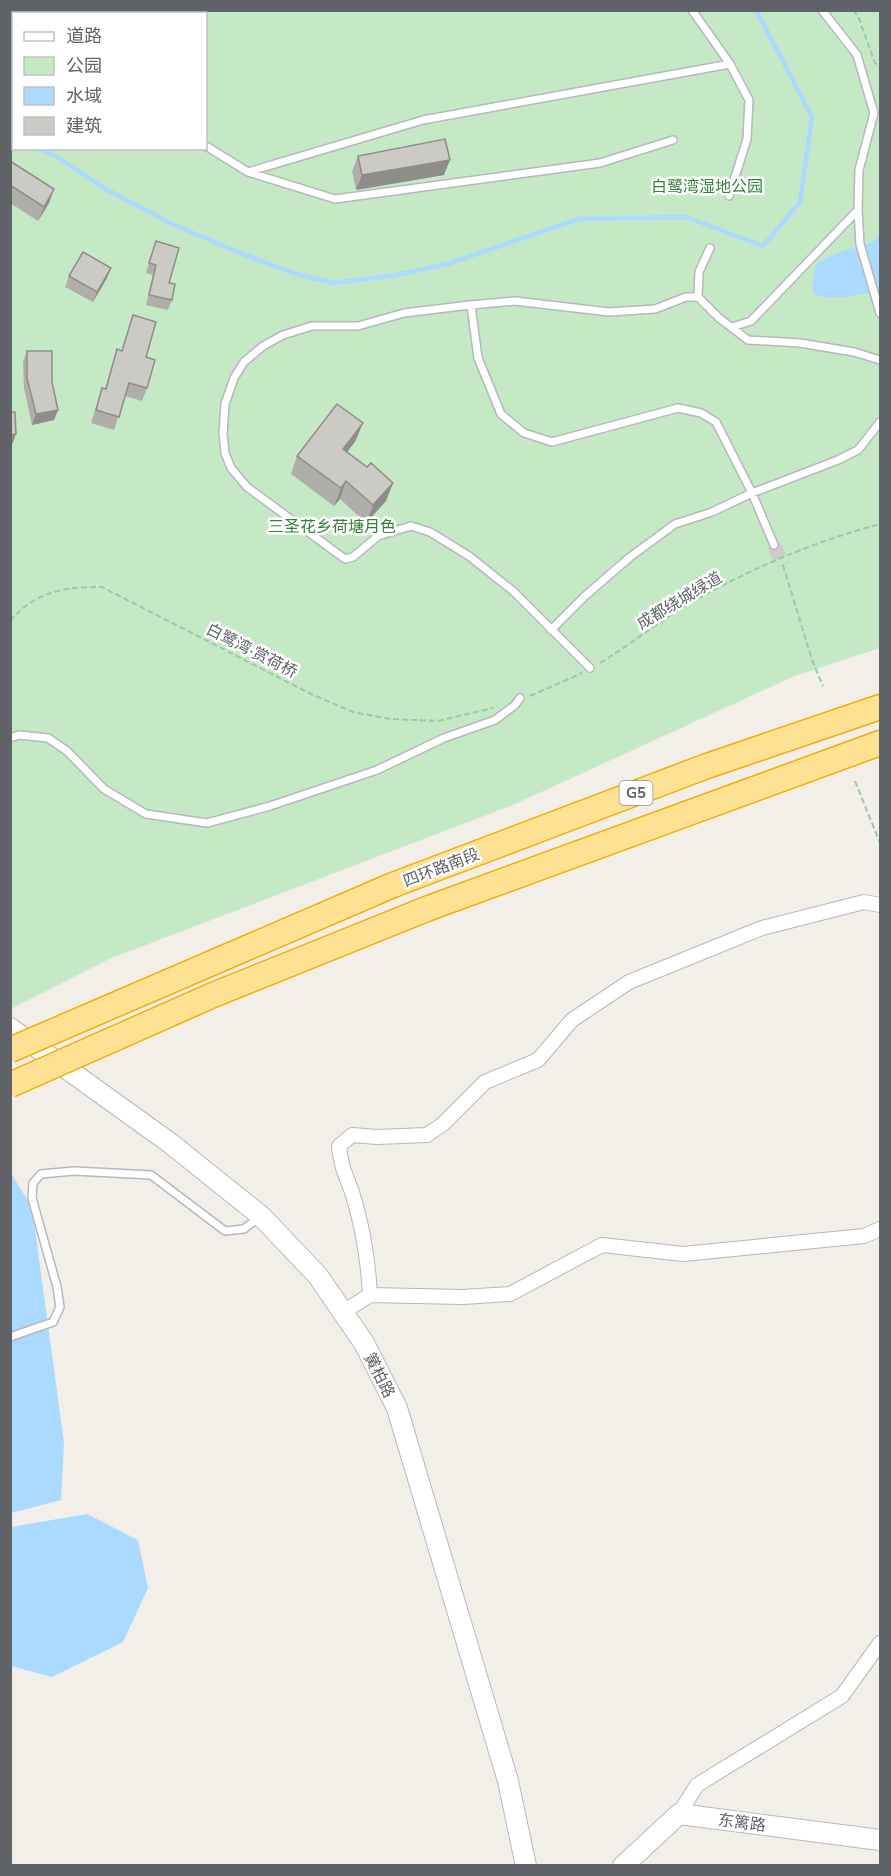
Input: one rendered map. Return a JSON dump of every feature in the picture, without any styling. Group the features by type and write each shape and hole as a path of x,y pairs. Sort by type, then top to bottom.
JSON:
{"highway":[{"path":"627,797 880,689"},
{"name":"四环路南段","path":"10,1050 393,885 707,766 880,707"},
{"name":"四环路南段","path":"10,1085 213,995 429,908 880,743"},
{"path":"723,801 880,757"}],"street":[{"path":"370,1295 368,1253 351,1191 341,1167 339,1146 352,1135 377,1137 427,1135 443,1124 484,1082 538,1060 572,1020 629,982 762,928 864,902 880,905"},
{"name":"黉柏路","path":"10,1028 170,1143 261,1216 318,1276 364,1342 397,1408 508,1781 526,1866"},
{"path":"343,1312 370,1295 510,1294 602,1245 683,1254 864,1236 880,1229"},
{"path":"623,1866 679,1814 697,1785 842,1696 880,1643"},
{"name":"东篱路","path":"679,1814 880,1840"}],"lane":[{"path":"692,10 730,64 749,100 747,140 729,196"},
{"path":"822,10 856,55 874,113 859,170 858,210 860,244 880,313"},
{"path":"248,172 423,120 730,64"},
{"path":"207,147 248,172 336,199 600,163 673,140"},
{"path":"732,327 751,321 858,210"},
{"path":"698,297 699,272 710,248"},
{"path":"590,668 513,591 469,556 430,532 411,526 378,536 353,557 345,559 247,487 231,468 225,453 223,434 225,404 234,378 244,362 263,346 283,334 312,326 358,326 404,313 515,301 609,312 655,309 686,297 698,297 748,340 822,346 880,360"},
{"path":"471,305 478,358 501,414 524,434 552,442 678,408 701,413 716,422 752,493 774,545"},
{"path":"551,630 585,596 630,557 675,524 712,512 752,493 838,460 858,450 880,422"},
{"path":"10,738 19,735 48,738 67,751 104,789 146,814 207,823 270,806 376,770 444,738 495,720 515,705 520,698"},
{"path":"10,1337 53,1322 60,1307 57,1287 33,1198 33,1183 41,1174 74,1171 150,1175 225,1232 244,1229 261,1216"}],"path":[{"path":"853,10 858,16 875,63 880,68"},
{"name":"成都绕城绿道","path":"496,707 574,678 695,600 772,562 880,524"},
{"path":"783,566 812,660 823,686"},
{"name":"白鹭湾·赏荷桥","path":"10,621 25,605 44,595 79,587 102,587 309,693 353,712 390,719 438,721 496,707"},
{"path":"855,781 880,843"}],"green space":[{"name":"三圣花乡荷塘月色","path":"11,11 880,11 880,648 797,675 515,804 109,959 11,1009"}],"water":[{"path":"880,231 880,292 834,298 816,294 813,290 813,280 816,266 820,262 873,242"},
{"path":"10,1172 32,1207 64,1443 61,1500 11,1513"},
{"path":"87,1514 138,1540 148,1588 123,1642 52,1677 11,1666 11,1527"}],"building":[{"path":"445,139 450,160 362,175 358,156"},
{"path":"10,161 54,189 44,207 10,185"},
{"path":"156,241 179,248 169,283 175,284 172,300 149,295 156,265 149,263"},
{"path":"83,252 111,268 97,292 69,276"},
{"path":"133,315 156,322 146,357 155,360 147,388 129,383 119,417 96,410 102,388 106,389 117,349 122,351"},
{"path":"27,351 52,351 52,382 58,410 36,414 27,378"},
{"path":"337,404 363,423 343,449 367,467 371,463 393,483 373,505 346,481 341,488 297,456"},
{"path":"10,412 15,412 16,434 10,435"}],"waterway":[{"path":"40,150 56,156 104,188 172,224 296,274 334,283 396,275 447,264 579,219 686,217 763,246 800,202 812,117 756,10"}],"tunnel":[{"path":"774,545 783,565"}],"park label":[{"name":"白鹭湾湿地公园","path":"707,186"}]}
